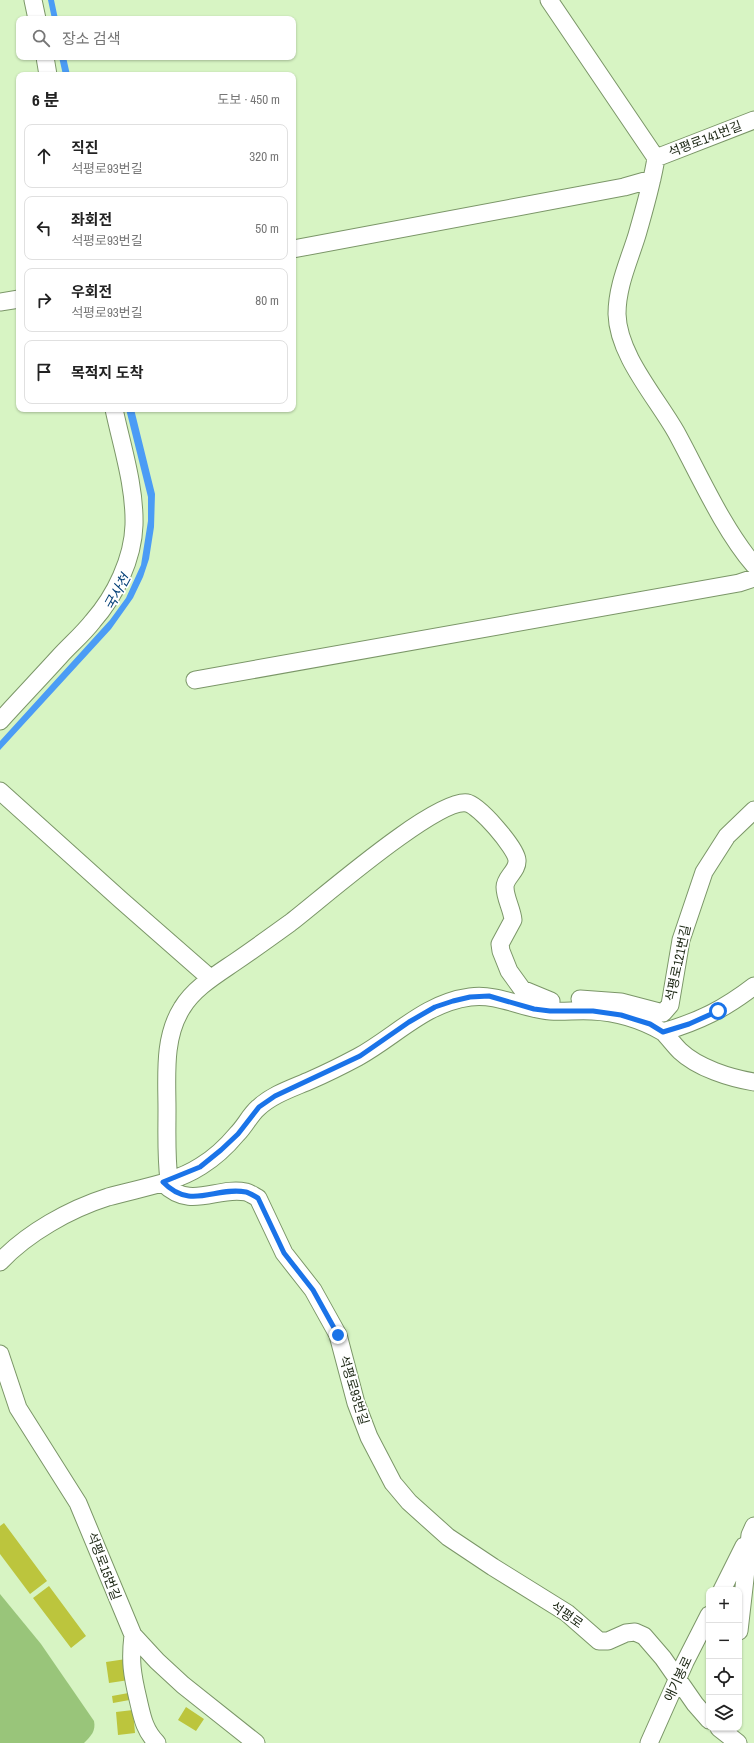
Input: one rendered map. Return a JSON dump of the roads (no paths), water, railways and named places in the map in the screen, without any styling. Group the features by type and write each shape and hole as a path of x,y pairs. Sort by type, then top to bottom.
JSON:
{"street":[{"path":"33,0 36,16"},
{"path":"549,0 656,158 652,179 637,234 620,285 617,315 620,333 632,362 675,431 726,524 754,565"},
{"path":"45,60 47,72"},
{"name":"석평로141번길","path":"656,158 754,120"},
{"path":"296,248 624,187 652,179"},
{"path":"0,302 16,299"},
{"path":"0,721 92,623 114,590 124,569 131,548 134,526 134,509 129,477 115,412"},
{"path":"195,680 739,583 754,578"},
{"path":"0,791 120,900 210,978"},
{"path":"166,1181 167,1055 170,1038 182,1008 192,995 210,978 269,938 406,832 447,808 458,804 467,803 476,807 506,842 517,859 516,867 506,882 505,887 513,920 500,944 504,961 515,982 522,989 551,1006"},
{"name":"석평로121번길","path":"655,1022 670,1005 681,940 704,872 727,836 754,810"},
{"path":"0,1262 21,1243 38,1231 69,1214 107,1197 166,1181 200,1167 238,1134 259,1107 275,1096 360,1056 409,1022 435,1007 470,997 489,996 534,1009 551,1006 621,1015 655,1022 689,1024 718,1011 754,986"},
{"path":"655,1022 680,1052 691,1059 732,1078 754,1082"},
{"name":"석평로93번길","path":"166,1181 170,1189 181,1195 194,1197 229,1192 247,1192 258,1198 284,1253 313,1290 338,1335 356,1402 369,1437 394,1482 408,1502"},
{"name":"석평로15번길","path":"0,1354 18,1408 78,1503 133,1635 183,1685 256,1743"},
{"name":"석평로","path":"408,1502 448,1537 567,1613 599,1640 608,1641 626,1633 635,1632 644,1636 663,1658 677,1680 706,1717"},
{"path":"724,1587 752,1531"},
{"path":"740,1623 752,1531"},
{"name":"애기봉로","path":"649,1743 677,1680 706,1621"},
{"path":"133,1635 130,1655 132,1676 142,1721 147,1731 157,1743"},
{"path":"723,1731 738,1743"},
{"path":"737,1731 738,1743"}],"water":[{"path":"48,0 54,0 57,16 51,16"},
{"path":"60,60 67,60 69,72 62,72"},
{"path":"127,412 135,412 155,494 154,527 149,559 143,577 133,598 111,629 0,750 0,741 110,620 126,598 141,565 148,521 148,497"}],"water label":[{"name":"국사천","path":"117,592"}]}
